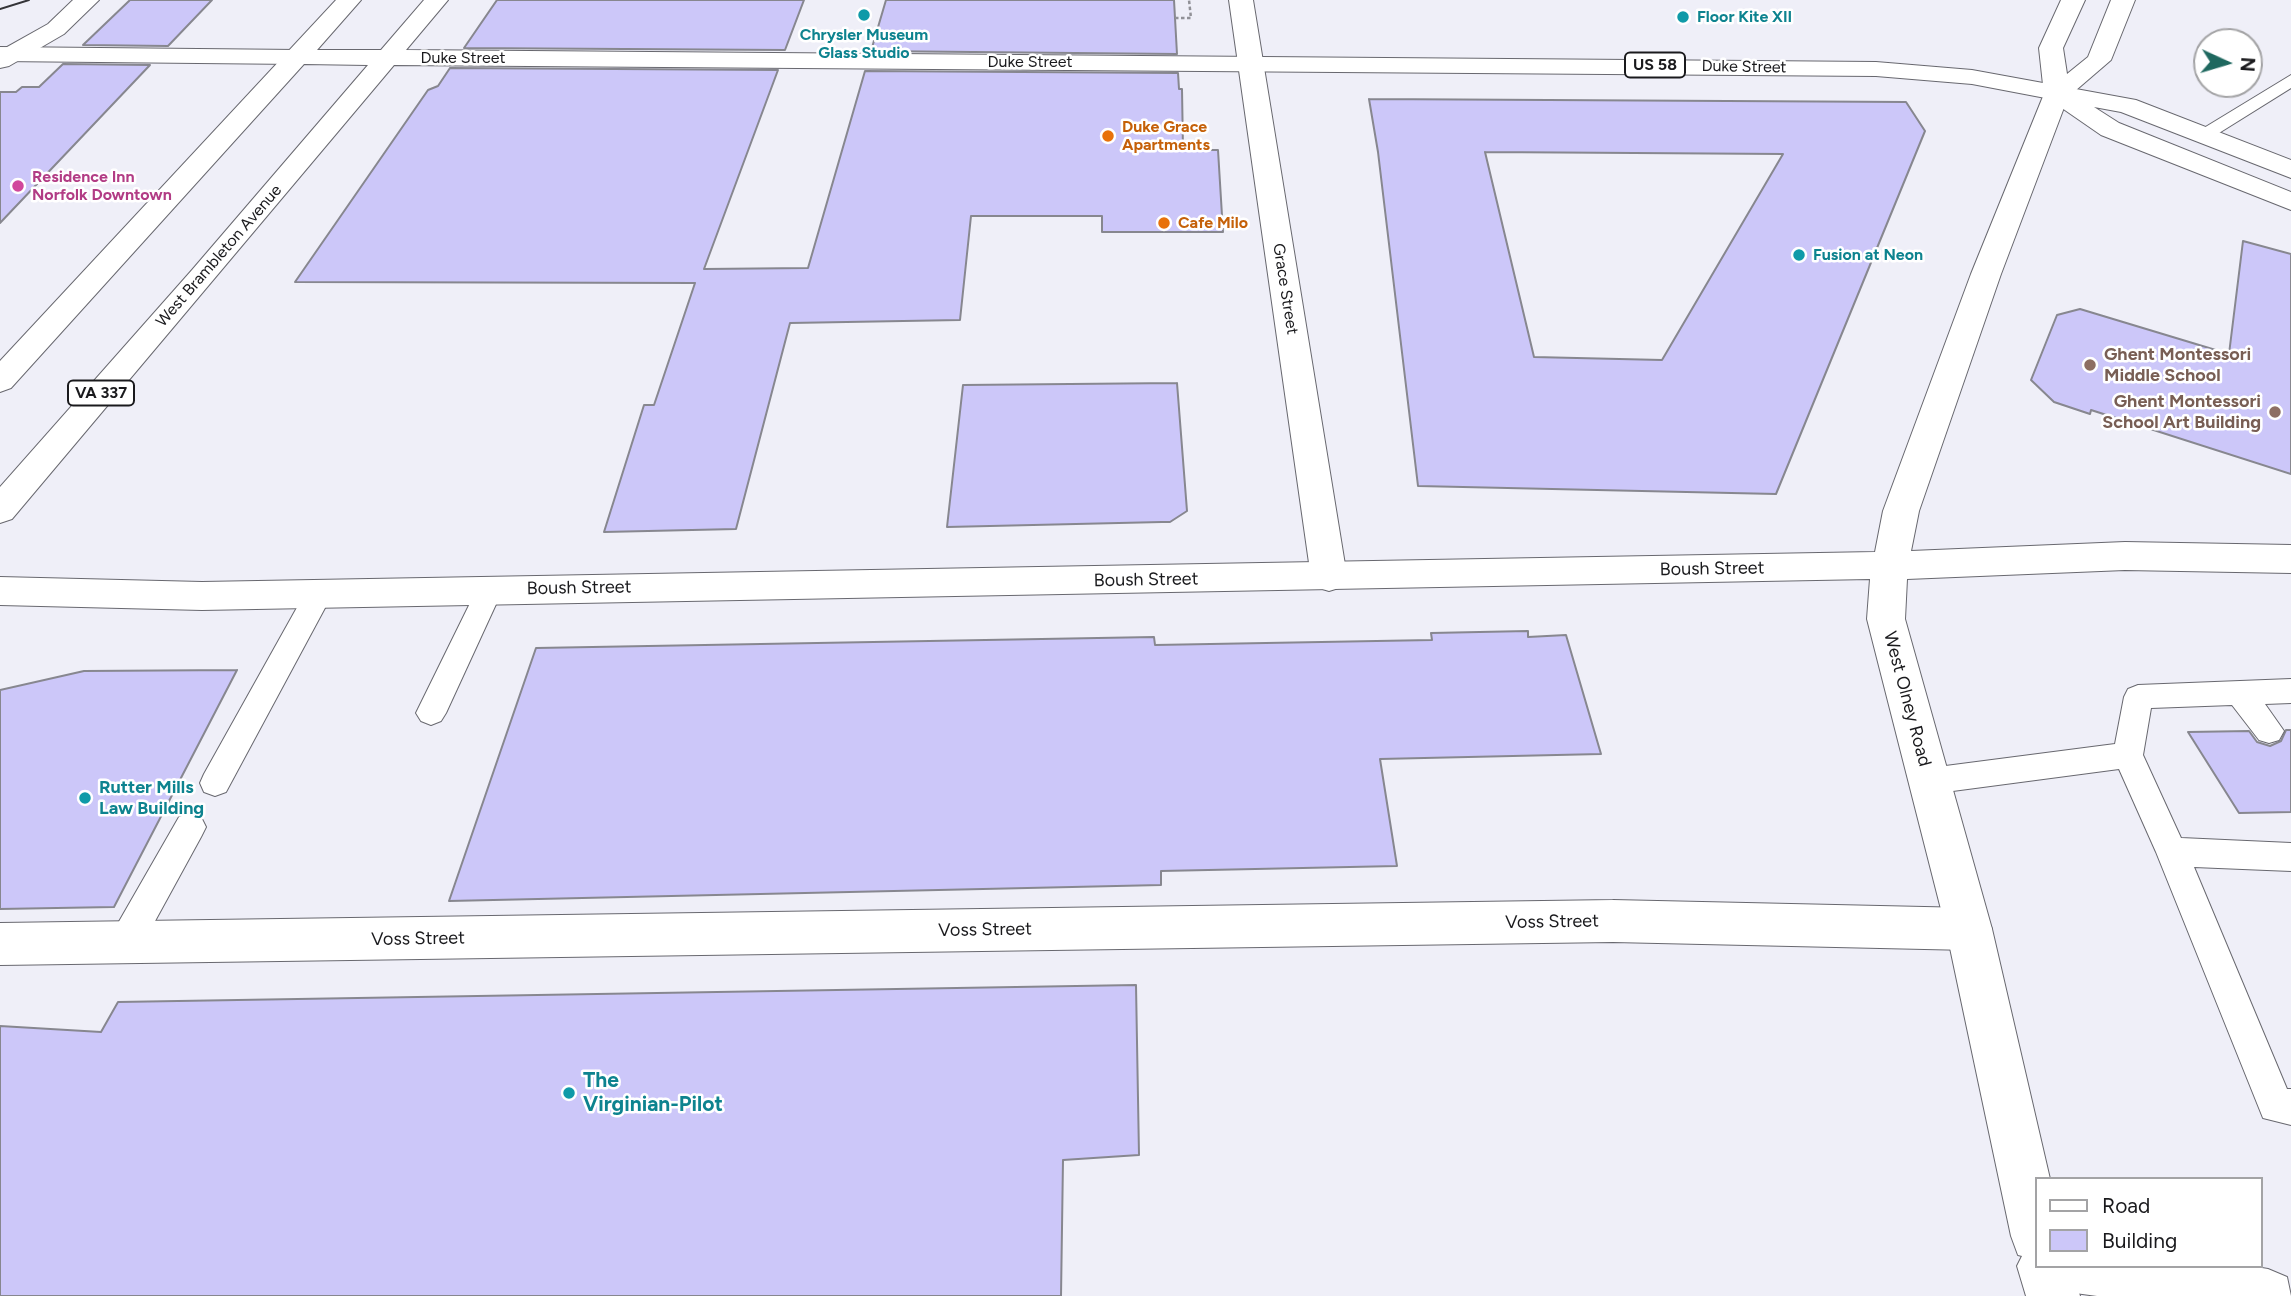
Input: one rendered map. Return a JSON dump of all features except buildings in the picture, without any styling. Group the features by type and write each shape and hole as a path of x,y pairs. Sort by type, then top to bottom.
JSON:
{"main road":[{"path":"4,56 56,29 87,0"},
{"path":"0,381 349,0"},
{"name":"West Brambleton Avenue","path":"0,510 203,276 436,0"},
{"name":"Grace Street","path":"1241,0 1329,577"},
{"name":"West Olney Road","path":"2036,1231 1969,929 1886,619 1890,565 1901,511 1986,274 2057,94 2051,48 2073,0"},
{"name":"West Olney Road","path":"2057,94 2099,60 2123,0"},
{"name":"Duke Street","path":"4,56 1876,69 1972,77 2057,94"},
{"name":"US 58","path":"2057,94 2127,105 2291,170"},
{"name":"US 58","path":"2057,94 2110,129 2291,202"},
{"name":"Boush Street","path":"0,591 132,596 1329,577 1890,565 2125,556 2291,559"},
{"name":"Voss Street","path":"0,944 1613,921 1969,929"},
{"path":"2045,1268 2053,1296"},
{"path":"2088,1268 2268,1296"}],"lane":[{"path":"2204,134 2291,80"},
{"path":"431,713 490,589"},
{"path":"215,783 319,593"},
{"path":"2291,691 2138,697 2128,755 2172,852 2276,1105 2291,1107"},
{"path":"2239,692 2269,731"},
{"path":"1930,781 2128,755"},
{"path":"125,943 190,827"},
{"path":"2172,852 2291,857"}],"path":[{"path":"1175,18 1191,18 1189,0"}],"tram line":[{"path":"0,9 29,0"}],"place":[{"name":"Chrysler Museum Glass Studio","path":"864,15"},
{"name":"Floor Kite XII","path":"1683,17"},
{"name":"Duke Grace Apartments","path":"1108,136"},
{"name":"Residence Inn Norfolk Downtown","path":"18,186"},
{"name":"Cafe Milo","path":"1164,223"},
{"name":"Fusion at Neon","path":"1799,255"},
{"name":"Ghent Montessori Middle School","path":"2090,365"},
{"name":"Ghent Montessori School Art Building","path":"2275,412"},
{"name":"Rutter Mills Law Building","path":"85,798"},
{"name":"The Virginian-Pilot","path":"569,1093"}]}
